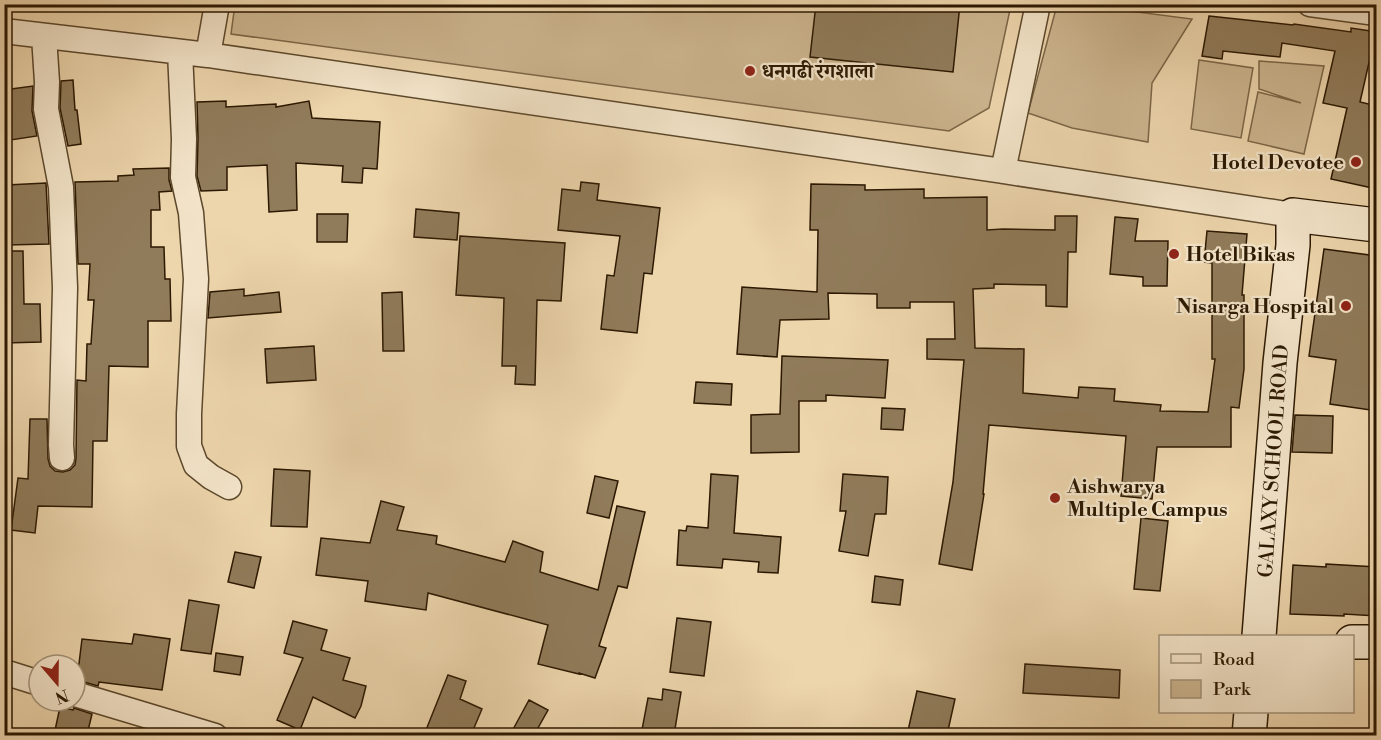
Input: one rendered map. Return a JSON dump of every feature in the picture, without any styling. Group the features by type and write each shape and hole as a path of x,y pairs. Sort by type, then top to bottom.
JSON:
{"street":[{"path":"208,55 217,4"},
{"path":"1003,171 1038,4"},
{"path":"1310,4 1377,13"},
{"path":"4,31 208,55 1293,215 1377,225"},
{"path":"44,36 46,109 61,187 65,288 62,458"},
{"path":"180,52 184,139 183,177 191,213 196,279 189,446 196,465 229,487"},
{"name":"GALAXY SCHOOL ROAD","path":"1259,635 1280,363 1293,245 1293,215"},
{"path":"1354,642 1377,642"},
{"path":"4,672 27,679"},
{"path":"87,698 215,735"},
{"path":"1249,735 1251,713"}],"green space":[{"name":"धनगढी रंगशाला","path":"235,4 1011,5 989,108 949,131 231,34"},
{"path":"1057,5 1083,5 1192,19 1152,83 1148,142 1072,128 1028,113"},
{"path":"1199,60 1253,68 1241,138 1191,129"},
{"path":"1259,61 1324,66 1304,154 1248,141 1258,92 1301,103 1259,89"}],"building":[{"path":"816,4 960,4 953,72 810,57"},
{"path":"1209,16 1351,32 1351,28 1377,32 1377,59 1370,58 1360,102 1377,106 1377,189 1331,179 1347,108 1323,103 1335,51 1282,43 1280,57 1223,51 1222,59 1202,56"},
{"path":"73,80 81,144 68,146 60,108 61,81"},
{"path":"33,86 32,111 37,136 4,141 4,90"},
{"path":"226,101 226,107 276,104 276,107 309,101 312,118 380,122 377,169 363,168 362,183 342,182 343,166 296,163 297,210 269,212 267,165 227,167 227,190 201,191 197,176 197,102"},
{"path":"169,168 172,191 159,192 160,210 151,210 151,247 164,247 165,279 170,279 171,321 148,321 148,367 109,366 107,441 93,441 92,507 38,506 35,533 11,530 18,478 28,479 30,419 47,419 50,466 55,471 63,472 75,465 77,380 86,381 87,344 91,344 94,300 88,300 90,264 78,264 75,182 118,181 118,176 134,175 133,169"},
{"path":"581,182 599,184 597,200 660,208 652,274 644,273 637,333 601,329 607,275 614,276 620,236 558,230 562,189 580,191"},
{"path":"46,183 49,244 6,245 7,185"},
{"path":"811,184 865,185 865,190 924,189 924,198 987,197 987,230 1055,230 1055,216 1077,216 1076,252 1068,252 1067,307 1046,306 1046,285 994,284 994,288 973,289 975,348 1024,349 1023,393 1078,398 1079,387 1115,389 1114,401 1161,405 1160,411 1208,412 1215,359 1212,359 1212,263 1204,262 1207,231 1247,234 1242,295 1244,295 1244,369 1239,408 1231,407 1231,447 1157,447 1152,499 1121,496 1126,436 989,425 984,494 972,570 939,564 953,482 964,360 927,359 927,339 955,339 954,302 910,302 910,308 877,308 877,294 828,293 829,319 780,320 777,357 737,354 742,287 817,292 818,230 810,230"},
{"path":"416,209 459,213 457,240 414,237"},
{"path":"317,214 348,214 347,242 317,242"},
{"path":"1115,217 1138,219 1135,241 1168,241 1167,286 1143,286 1143,277 1110,274"},
{"path":"460,236 565,243 561,301 537,300 535,385 515,384 516,366 502,366 504,298 456,295"},
{"name":"Nisarga Hospital","path":"1324,249 1377,256 1377,411 1330,404 1336,360 1309,356"},
{"path":"4,251 23,251 24,304 40,304 41,342 4,343"},
{"path":"244,289 244,296 279,292 281,312 208,318 210,292"},
{"path":"402,292 404,351 383,351 382,293"},
{"path":"314,346 316,380 267,383 265,349"},
{"path":"782,356 888,360 885,398 826,395 826,401 799,401 799,452 751,453 751,415 780,414"},
{"path":"696,382 732,384 731,405 694,403"},
{"path":"882,408 905,409 903,430 881,429"},
{"path":"1295,415 1333,416 1332,453 1292,452"},
{"path":"274,469 310,471 307,527 271,526"},
{"path":"711,474 738,476 734,533 781,537 778,573 758,572 759,562 723,559 722,568 677,565 679,530 686,531 687,526 708,528"},
{"path":"843,474 888,477 886,514 875,514 868,556 839,551 846,511 840,511"},
{"path":"595,476 618,481 609,518 587,513"},
{"path":"381,501 404,507 397,530 437,536 436,544 505,562 513,541 543,552 540,572 598,590 617,506 645,512 627,588 618,586 599,646 606,648 595,678 538,664 548,625 428,593 426,610 365,601 368,581 316,575 321,538 370,543"},
{"path":"1141,518 1168,521 1160,591 1134,589"},
{"path":"235,552 261,557 254,588 228,582"},
{"path":"1326,564 1377,567 1377,616 1290,614 1293,565 1326,567"},
{"path":"875,576 903,580 900,605 872,602"},
{"path":"189,600 219,605 211,654 181,650"},
{"path":"677,618 711,622 704,676 670,672"},
{"path":"293,621 327,630 321,650 350,658 343,680 366,686 355,718 313,697 300,730 277,720 303,658 284,653"},
{"path":"134,634 170,639 162,690 99,682 98,686 87,683 87,653 80,653 82,639 132,644"},
{"path":"216,653 243,657 240,675 214,671"},
{"path":"1025,664 1120,670 1119,698 1023,693"},
{"path":"448,675 466,681 460,699 482,709 471,735 424,735"},
{"path":"663,689 681,692 674,735 641,735 648,698 662,700"},
{"path":"917,691 955,699 947,735 907,735"},
{"path":"529,700 548,710 534,735 510,735"},
{"path":"59,713 92,714 87,735 54,735"}],"place":[{"name":"धनगढी रंगशाला","path":"750,71"},
{"name":"Hotel Devotee","path":"1356,162"},
{"name":"Hotel Bikas","path":"1174,254"},
{"name":"Nisarga Hospital","path":"1346,306"},
{"name":"Aishwarya Multiple Campus","path":"1055,498"}]}
